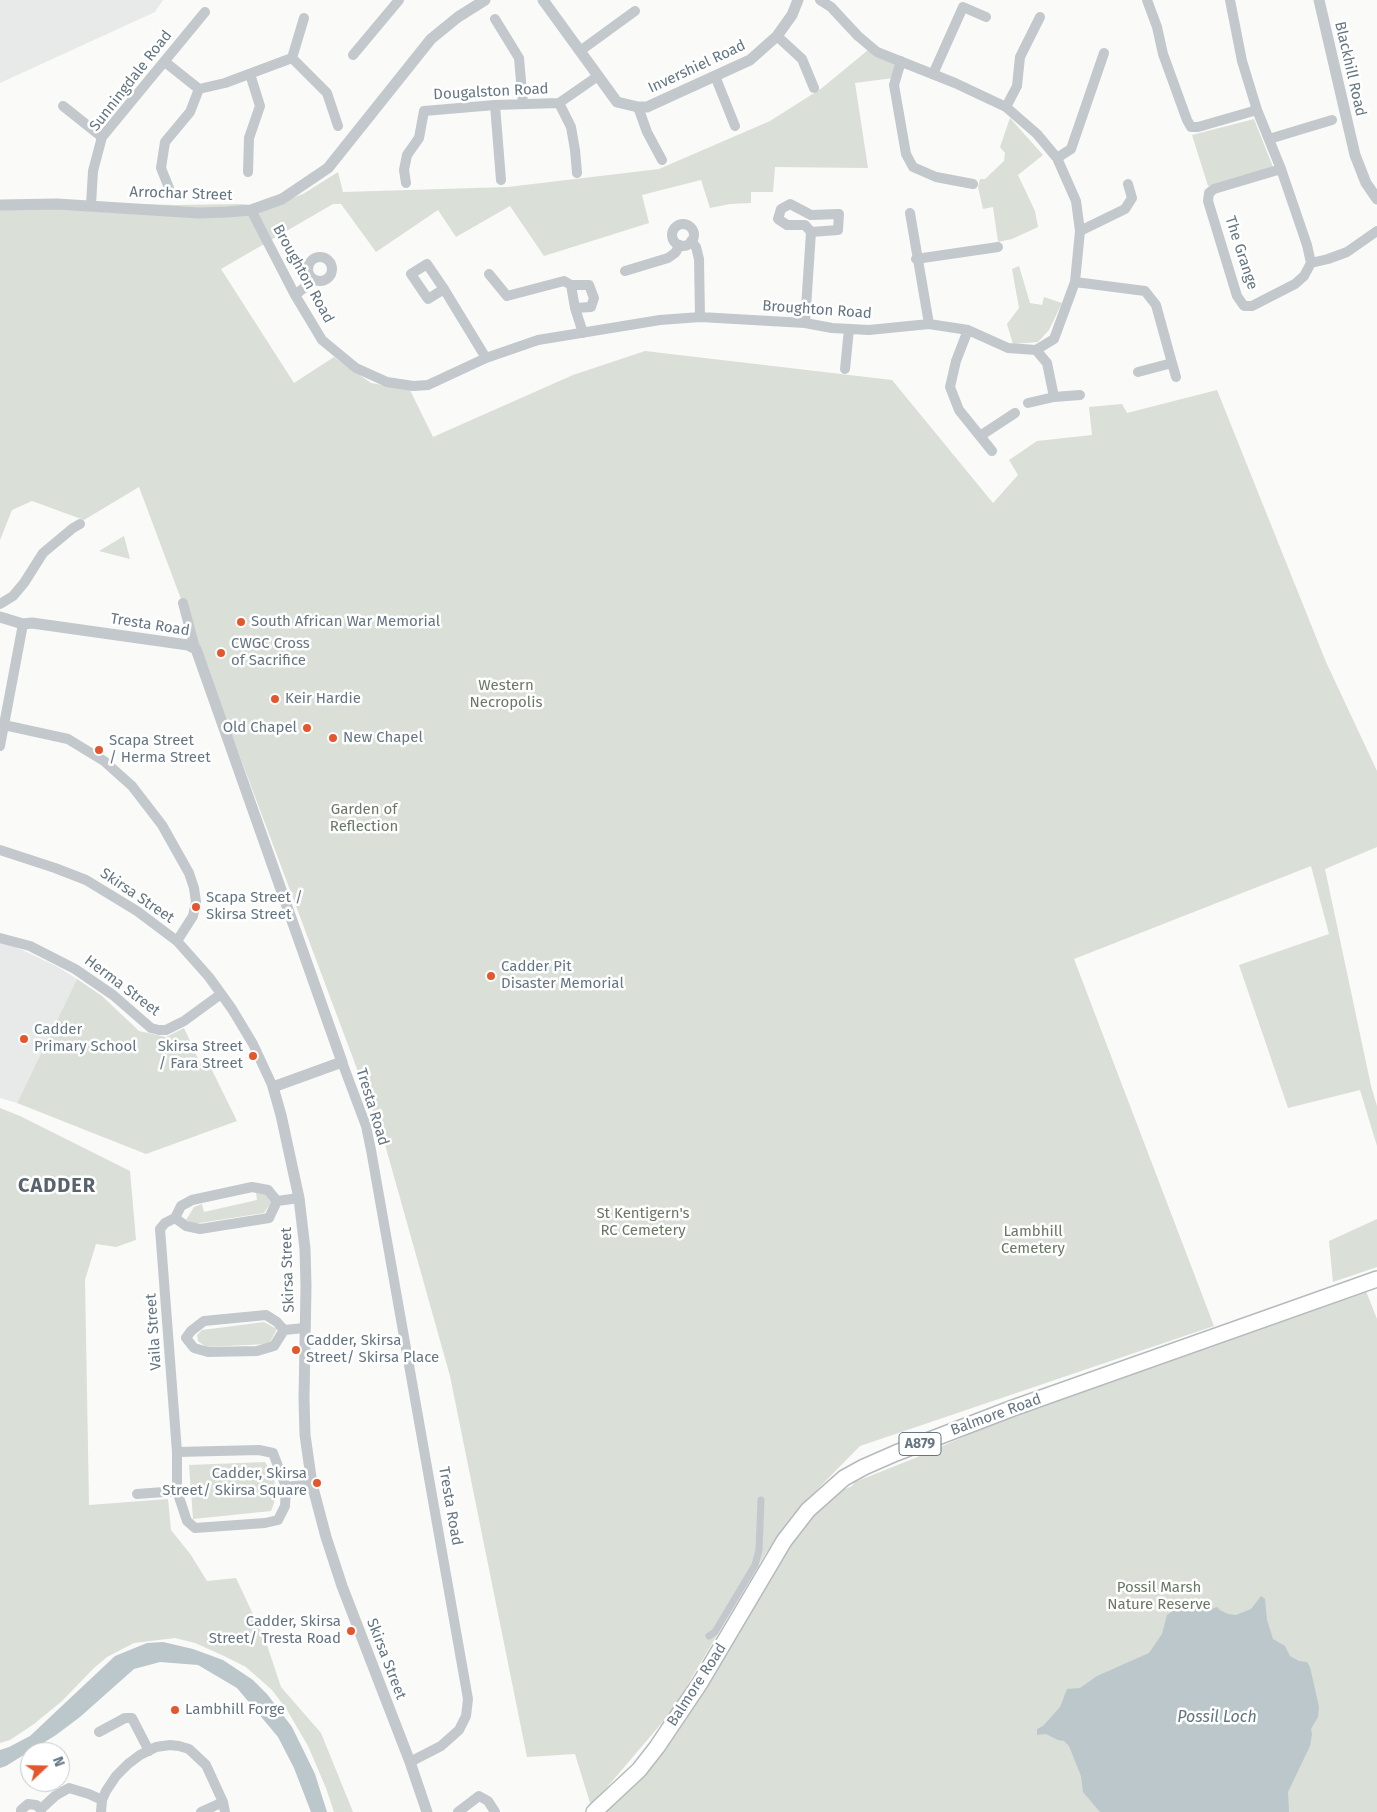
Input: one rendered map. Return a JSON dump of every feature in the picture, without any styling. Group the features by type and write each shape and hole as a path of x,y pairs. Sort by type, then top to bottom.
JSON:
{"main road":[{"name":"Balmore Road","path":"594,1812 638,1770 656,1747 700,1683 784,1541 808,1510 844,1478 896,1453 1013,1408 1377,1278"}],"street":[{"path":"353,56 399,0"},
{"name":"Arrochar Street","path":"0,206 91,205 199,213 252,210 282,199 328,168 431,39 458,17 485,0"},
{"name":"Invershiel Road","path":"543,0 617,102 638,107 647,107 750,60 778,36 792,15 798,0"},
{"path":"820,0 831,7 858,36 877,52 1006,106 1038,134 1057,158 1076,201 1080,231 1075,282 1054,338 1036,350 1047,363 1054,397"},
{"path":"1147,0 1157,27 1163,54 1191,127 1198,127 1258,110"},
{"path":"1230,0 1242,61 1307,245 1311,263 1347,252 1377,231"},
{"name":"Blackhill Road","path":"1319,0 1355,154 1366,182 1377,199"},
{"path":"933,74 963,7 986,17"},
{"name":"Sunningdale Road","path":"91,205 94,170 102,137 205,12"},
{"path":"580,51 635,12"},
{"path":"1006,106 1017,86 1020,57 1040,17"},
{"path":"292,58 304,18"},
{"path":"495,19 519,58 523,104"},
{"path":"778,36 802,59 814,88"},
{"path":"1057,158 1071,149 1104,53"},
{"path":"199,89 225,83 292,58"},
{"path":"292,58 327,93 338,126"},
{"path":"901,61 894,85 906,154 913,168 936,177 973,184"},
{"path":"165,62 199,89"},
{"path":"248,172 249,138 260,106 250,74"},
{"name":"Dougalston Road","path":"406,183 404,170 408,155 419,138 424,110 559,103 598,76"},
{"path":"715,76 735,126"},
{"path":"169,188 161,168 165,142 190,112 199,89"},
{"path":"559,103 571,127 576,150 577,173"},
{"path":"495,105 501,180"},
{"path":"63,106 102,137"},
{"path":"638,107 647,132 662,160"},
{"path":"1269,139 1332,120"},
{"name":"The Grange","path":"1281,169 1214,189 1209,193 1208,201 1237,296 1244,306 1252,306 1296,284 1304,276 1311,263"},
{"path":"1080,231 1125,209 1132,198 1128,184"},
{"path":"805,323 811,232 805,225 786,226 778,219 781,209 790,204 811,215 839,214 838,230 811,232"},
{"name":"Broughton Road","path":"252,210 295,295 322,340 356,368 387,382 413,386 428,385 486,358 538,340 660,320 700,317 805,323 869,330 929,324 968,330 1008,348 1036,350"},
{"path":"910,213 916,259 929,324"},
{"path":"680,224 691,229 693,234 691,241 685,245 680,245 674,241 672,234 674,228 680,224"},
{"path":"691,241 696,247 699,259 700,317"},
{"path":"625,271 668,258 675,253 680,245"},
{"path":"916,259 998,247"},
{"path":"489,274 507,296 564,281 571,285 589,285 594,298 591,307 575,308"},
{"path":"295,295 314,280"},
{"path":"1075,282 1145,292 1156,305 1176,377"},
{"path":"571,285 575,308 583,333"},
{"path":"444,289 486,358"},
{"path":"845,369 849,329"},
{"path":"968,330 956,361 950,388 959,410 992,450"},
{"path":"1138,372 1172,363"},
{"path":"1028,403 1054,397 1080,395"},
{"path":"980,436 1015,413"},
{"path":"0,604 13,596 24,583 43,553 80,524"},
{"path":"183,603 195,648"},
{"name":"Tresta Road","path":"0,617 23,624 32,623 188,645 195,648 366,1126 371,1150 468,1699 466,1716 459,1730 441,1746 410,1762"},
{"path":"0,746 23,624"},
{"path":"4,725 68,739 104,761 132,786 162,825 190,873 196,902 192,916 177,941"},
{"name":"Skirsa Street","path":"0,850 86,880 137,911 177,941 209,977 221,994 253,1044 273,1087 299,1198 305,1249 305,1436 312,1484 326,1537 342,1586 410,1762 427,1812"},
{"name":"Herma Street","path":"0,938 30,946 74,969 113,995 150,1028 166,1030 184,1021 221,994"},
{"path":"273,1087 342,1062"},
{"name":"Vaila Street","path":"277,1201 268,1190 252,1187 192,1200 181,1206 174,1218 165,1223 160,1229 177,1452 177,1491 187,1520 196,1528 265,1523 278,1520 285,1506 286,1487"},
{"path":"174,1218 186,1226 200,1229 269,1218 277,1201 299,1198"},
{"path":"169,1340 186,1338 191,1331 204,1321 266,1315 277,1322 284,1330"},
{"path":"284,1330 305,1328"},
{"path":"186,1338 194,1348 208,1352 257,1351 274,1346 284,1330"},
{"path":"177,1452 259,1450 274,1453 286,1487 312,1484"},
{"path":"137,1494 177,1491"},
{"path":"708,1636 714,1632 755,1565 759,1550 761,1500"},
{"path":"99,1732 124,1718 132,1718 150,1751"},
{"path":"101,1812 102,1800 116,1776 140,1755 156,1747 170,1745 189,1749 206,1765 224,1807 201,1812"},
{"path":"21,1812 28,1804 36,1805 41,1810 56,1796 69,1788 102,1800"},
{"path":"458,1812 479,1796 488,1801 495,1812"}],"shaded area":[{"path":"0,0 163,0 155,12 0,83"},
{"name":"Cadder Primary School","path":"0,943 14,946 58,967 77,979 17,1103 0,1098"}],"green space":[{"path":"868,50 897,63 893,78 855,83 868,168 775,167 773,192 751,192 751,203 730,204 710,208 701,180 642,195 649,223 544,256 510,206 456,237 438,210 376,252 341,204 333,204 221,269 294,383 334,357 371,383 410,390 433,437 573,375 645,351 892,380 993,503 1018,475 1009,460 1037,441 1092,435 1089,407 1122,404 1127,413 1217,390 1326,662 1377,771 1377,847 1325,869 1371,1086 1377,1106 1377,1146 1360,1090 1288,1108 1239,965 1329,934 1311,866 1074,959 1214,1326 860,1446 807,1500 766,1553 672,1711 591,1806 575,1754 527,1757 450,1376 384,1141 139,487 84,520 32,501 12,510 0,540 0,206 16,201 176,205 242,204 265,208 303,194 338,172 343,192 508,187 659,169 770,121 822,88"},
{"path":"1010,118 1043,155 1018,175 1035,211 1038,227 1012,239 998,242 993,207 983,209 978,187 980,179 985,179 1004,161 1005,153 1000,147"},
{"path":"1254,119 1273,167 1208,186 1192,135"},
{"path":"1019,266 1030,303 1042,305 1044,297 1062,303 1049,330 1038,342 1013,344 1007,324 1019,308 1012,269"},
{"path":"124,536 130,559 99,551"},
{"path":"77,979 102,996 139,1031 166,1037 184,1028 202,1067 209,1064 237,1121 146,1154 17,1103"},
{"path":"0,1108 20,1116 130,1171 136,1240 116,1247 96,1244 85,1280 89,1505 168,1499 171,1530 191,1555 207,1581 236,1578 266,1642 281,1687 321,1733 353,1812 334,1812 308,1746 287,1710 272,1690 246,1667 195,1643 175,1638 134,1643 107,1657 62,1701 34,1724 10,1740 0,1743"},
{"path":"264,1191 272,1201 264,1213 193,1224 186,1220 194,1207 202,1204 204,1212 257,1200 256,1193"},
{"path":"1377,1219 1377,1267 1333,1282 1329,1241"},
{"name":"Possil Marsh Nature Reserve","path":"1366,1291 1377,1319 1377,1812 603,1812 737,1633 798,1532 827,1497 852,1486 855,1482 1016,1414"},
{"path":"264,1322 277,1329 269,1344 206,1347 198,1341 197,1335 202,1330"},
{"path":"265,1462 274,1478 276,1497 271,1511 193,1519 189,1465"}],"water":[{"name":"Possil Loch","path":"1261,1596 1265,1599 1267,1620 1273,1639 1285,1646 1290,1656 1299,1661 1307,1662 1310,1667 1319,1707 1318,1717 1311,1729 1310,1746 1288,1792 1289,1812 1100,1812 1083,1792 1081,1776 1069,1746 1064,1741 1046,1734 1037,1735 1037,1729 1043,1726 1060,1707 1067,1689 1080,1688 1097,1676 1149,1653 1162,1634 1167,1615 1181,1606 1208,1610 1217,1607 1228,1614 1236,1615 1251,1609"},
{"path":"163,1642 193,1649 223,1660 253,1680 267,1694 292,1727 315,1774 327,1812 311,1812 294,1768 278,1737 237,1688 198,1665 160,1662 134,1669 80,1717 56,1735 45,1742 20,1742 20,1757 0,1768 0,1750 30,1736 115,1656 147,1643"}],"place":[{"name":"South African War Memorial","path":"241,622"},
{"name":"CWGC Cross of Sacrifice","path":"221,653"},
{"name":"Keir Hardie","path":"275,699"},
{"name":"Old Chapel","path":"307,728"},
{"name":"New Chapel","path":"333,738"},
{"name":"Scapa Street / Herma Street","path":"99,750"},
{"name":"Scapa Street / Skirsa Street","path":"196,907"},
{"name":"Cadder Pit Disaster Memorial","path":"491,976"},
{"name":"Cadder Primary School","path":"24,1039"},
{"name":"Skirsa Street / Fara Street","path":"253,1056"},
{"name":"Cadder, Skirsa Street/ Skirsa Place","path":"296,1350"},
{"name":"Cadder, Skirsa Street/ Skirsa Square","path":"317,1483"},
{"name":"Cadder, Skirsa Street/ Tresta Road","path":"351,1631"},
{"name":"Lambhill Forge","path":"175,1710"}],"district":[{"name":"CADDER","path":"57,1186"}],"park label":[{"name":"Western Necropolis","path":"506,694"},
{"name":"Garden of Reflection","path":"364,818"},
{"name":"St Kentigern's RC Cemetery","path":"643,1222"},
{"name":"Lambhill Cemetery","path":"1033,1240"}]}
